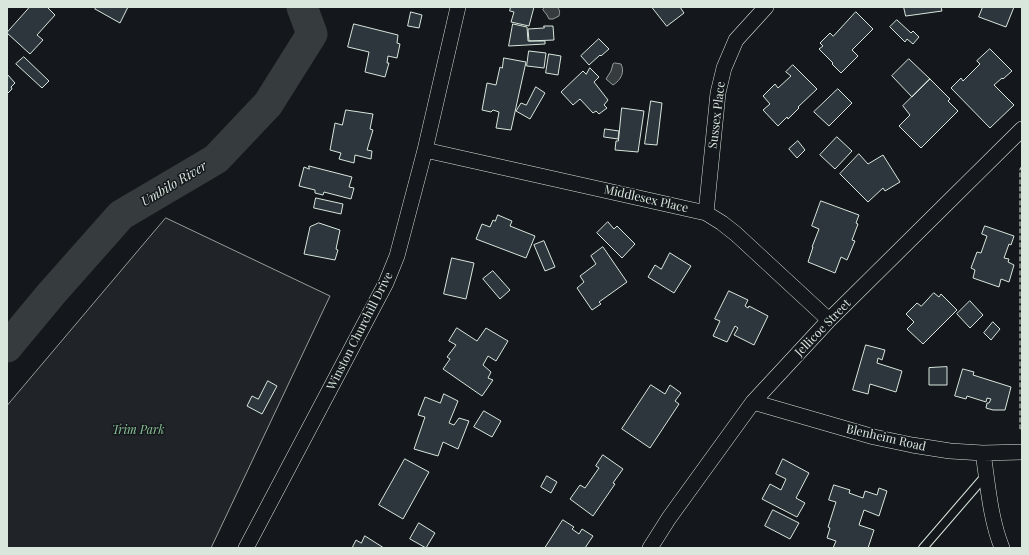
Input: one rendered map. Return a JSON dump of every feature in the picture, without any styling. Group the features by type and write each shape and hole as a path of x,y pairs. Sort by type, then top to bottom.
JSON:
{"street":[{"name":"Winston Churchill Drive","path":"246,548 386,283 397,256 425,150 458,7"},
{"name":"Sussex Place","path":"706,213 718,93 724,68 736,40 766,7"},
{"name":"Jellicoe Street","path":"650,548 669,518 753,402 829,320 1022,130"},
{"name":"Middlesex Place","path":"425,150 706,213 736,234 829,320"},
{"name":"Blenheim Road","path":"753,402 874,437 912,445 943,450 983,453 1022,452"},
{"path":"983,453 996,535 1002,548"}],"lane":[{"path":"923,548 986,474"}],"green space":[{"name":"Trim Park","path":"166,218 330,296 211,548 7,548 7,406"}],"shaded area":[{"path":"545,7 557,7 560,11 559,16 549,19 543,10"},
{"path":"613,64 621,64 623,70 618,81 613,85 606,79"}],"building":[{"path":"30,7 47,7 55,15 37,35 43,40 30,54 7,33"},
{"path":"97,7 128,7 120,23 95,9"},
{"path":"511,7 534,7 529,26 511,22 514,12 510,11"},
{"path":"652,7 680,7 684,13 667,26"},
{"path":"904,7 941,7 942,11 906,16"},
{"path":"983,7 1014,7 1006,27 979,17"},
{"path":"411,12 422,15 419,28 408,26"},
{"path":"856,12 873,29 852,50 858,56 841,73 819,49 823,46 820,43 830,33 833,36"},
{"path":"897,20 911,33 913,31 919,37 913,44 907,39 905,42 890,27"},
{"path":"354,24 398,35 397,43 400,44 397,58 388,56 387,63 389,63 385,77 365,72 369,52 348,47"},
{"path":"513,24 527,27 528,41 545,41 545,44 509,46"},
{"path":"544,26 553,26 554,40 529,41 528,29 544,28"},
{"path":"599,39 609,49 589,65 581,56"},
{"path":"990,49 1012,71 994,85 1014,105 990,128 951,88 961,78 963,81 980,64 977,61"},
{"path":"529,51 546,53 544,68 527,66"},
{"path":"549,54 561,56 558,75 546,73"},
{"path":"24,57 49,81 42,88 16,64"},
{"path":"504,58 526,62 511,130 496,128 499,112 493,110 491,112 482,110 487,83 496,85 500,67 502,68"},
{"path":"909,59 930,79 912,97 892,76"},
{"path":"793,65 817,89 788,119 787,117 778,126 763,110 770,104 763,96 775,84 778,88 791,76 786,72"},
{"path":"590,68 599,77 594,82 608,100 604,105 607,108 599,114 596,111 593,113 580,99 573,105 561,92 583,71 586,74"},
{"path":"7,74 15,83 7,94"},
{"path":"930,79 950,99 948,101 958,111 921,148 899,126 910,115 903,106"},
{"path":"536,87 545,93 530,119 516,111 521,103 526,105"},
{"path":"838,89 852,103 829,126 814,112"},
{"path":"651,101 662,103 657,145 645,144"},
{"path":"622,108 644,111 638,152 615,150 616,141 618,141"},
{"path":"346,110 373,114 370,129 373,130 367,150 372,151 371,159 355,155 354,163 339,159 341,153 330,150 335,123 342,125"},
{"path":"605,129 619,131 618,139 604,137"},
{"path":"837,137 852,151 835,169 820,155"},
{"path":"798,141 805,150 797,158 789,149"},
{"path":"859,154 868,164 883,155 900,182 885,191 883,188 868,202 840,174"},
{"path":"309,166 352,177 349,187 354,188 351,199 324,192 323,195 315,193 315,190 299,186 304,167 309,169"},
{"path":"316,198 343,204 341,214 314,208"},
{"path":"821,201 859,215 856,223 858,224 852,240 855,241 847,260 841,257 835,273 808,262 819,229 812,226"},
{"path":"498,215 512,221 510,226 535,236 526,258 476,239 482,224 490,227 493,220 495,221"},
{"path":"608,222 614,229 617,226 635,244 622,258 597,233"},
{"path":"319,223 340,230 336,249 338,250 335,260 304,254 310,227"},
{"path":"985,226 1014,236 1011,245 1009,244 1004,258 1009,259 1008,262 1014,265 1009,282 1001,279 999,287 973,278 975,270 971,268 977,252 981,253 987,236 982,234"},
{"path":"544,241 555,267 545,271 534,245"},
{"path":"603,247 627,282 599,302 601,304 592,310 577,288 584,282 580,276 596,264 591,256"},
{"path":"670,253 691,266 674,293 648,277 655,265 661,269"},
{"path":"452,258 474,263 466,299 444,294"},
{"path":"493,271 510,290 500,299 483,279"},
{"path":"729,291 748,300 745,306 748,308 749,306 768,316 754,345 734,335 738,328 735,326 727,342 713,336 720,321 715,319"},
{"path":"934,293 939,297 941,294 957,310 923,344 907,329 914,322 906,314 917,303 921,306"},
{"path":"970,301 983,315 970,328 957,314"},
{"path":"993,322 1000,329 991,340 984,333"},
{"path":"457,328 477,341 486,328 508,341 496,361 488,356 483,365 491,372 488,378 493,380 482,396 443,369 450,359 447,357 456,345 449,341"},
{"path":"866,345 885,350 882,360 878,358 877,363 902,371 896,392 870,384 868,394 853,390"},
{"path":"947,367 947,385 929,385 929,368"},
{"path":"963,369 974,372 973,375 1011,387 1005,410 993,410 986,408 987,403 989,403 991,399 987,398 986,402 967,396 966,399 955,396"},
{"path":"268,381 277,386 262,414 247,406 252,396 258,399"},
{"path":"651,385 665,394 670,385 681,393 675,401 679,404 650,448 622,429"},
{"path":"444,394 458,401 449,423 454,425 459,418 469,421 458,449 443,442 438,456 414,449 425,417 418,415 425,397 440,403"},
{"path":"484,411 501,421 492,437 474,427"},
{"path":"603,455 623,469 613,483 615,484 593,516 570,499 580,485 585,488 599,468 596,466"},
{"path":"405,459 429,472 403,519 379,505"},
{"path":"783,459 809,473 796,498 805,503 797,517 762,499 770,484 781,490 786,479 776,474"},
{"path":"547,476 557,482 551,493 541,487"},
{"path":"834,485 850,490 849,493 863,498 865,491 877,495 879,488 887,491 879,516 864,510 859,525 874,530 868,548 833,548 836,541 827,538 830,528 828,527 836,502 829,500"},
{"path":"773,510 799,523 790,539 765,526"},
{"path":"563,520 574,527 572,529 579,534 582,529 593,536 585,548 545,548"},
{"path":"419,523 435,533 426,548 410,539"},
{"path":"365,536 384,548 352,548 356,540 361,543"}],"waterway":[{"name":"Umbilo River","path":"7,347 51,294 121,215 216,159 268,104 312,34 302,7"}],"fence":[{"path":"1022,166 1020,169 1020,429 1022,429"}]}
